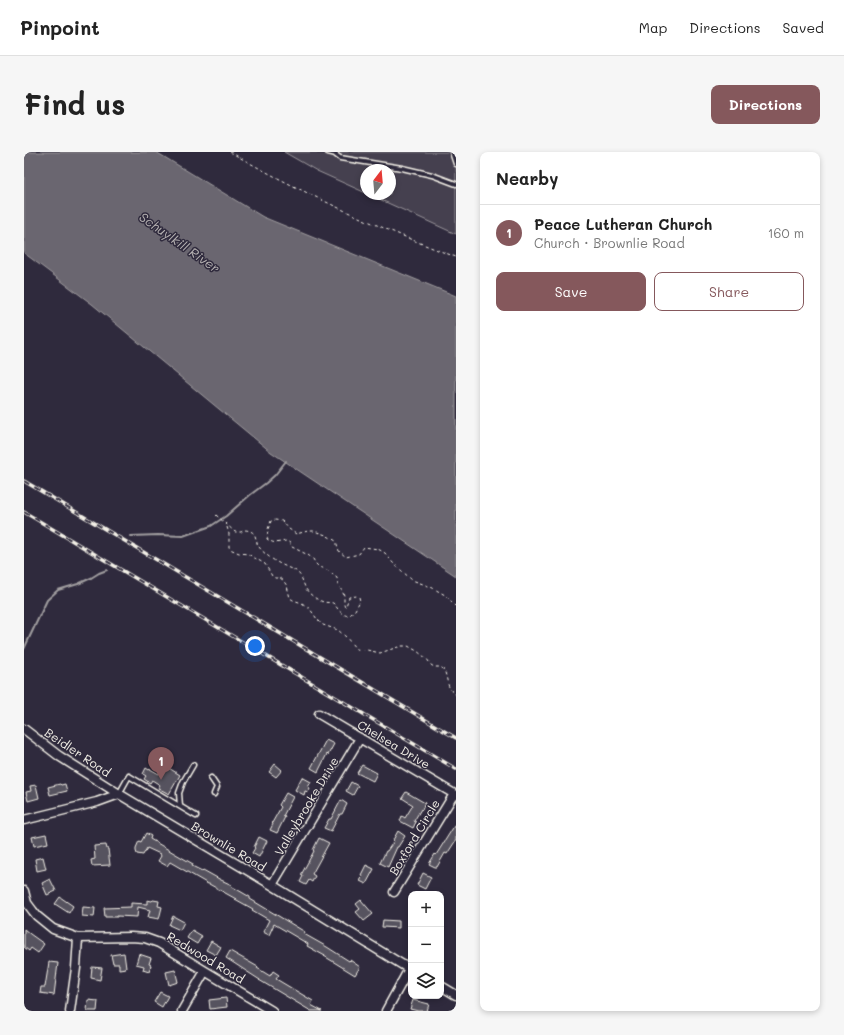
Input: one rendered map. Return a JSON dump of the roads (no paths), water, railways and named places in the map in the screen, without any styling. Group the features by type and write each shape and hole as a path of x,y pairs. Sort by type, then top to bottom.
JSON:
{"street":[{"name":"Chelsea Drive","path":"319,714 455,795"},
{"name":"Beidler Road","path":"24,729 59,756 119,794"},
{"name":"Valleybrooke Drive","path":"272,885 360,738"},
{"path":"24,820 97,802 119,794"},
{"name":"Brownlie Road","path":"119,794 408,968"},
{"name":"Boxford Circle","path":"394,892 455,795"},
{"name":"Redwood Road","path":"24,892 27,903 37,916 53,929 78,938 131,937 145,938 160,943 272,1011"},
{"path":"70,1011 78,938"},
{"path":"182,1011 205,971"},
{"path":"386,1011 408,972"},
{"path":"444,988 456,995"}],"lane":[{"path":"328,152 335,153 340,158 402,168 432,175 456,184"},
{"path":"452,152 456,164"},
{"path":"180,806 178,793 193,765"},
{"path":"119,794 129,776 196,816"},
{"path":"210,778 217,787 214,794"}],"water":[{"name":"Schuylkill River","path":"24,152 156,152 263,217 456,296 456,576 271,452 92,304 24,253"}],"waterway":[{"path":"131,536 183,536 211,526 226,516 266,483 275,475 286,461"},
{"path":"24,649 47,600 58,590 78,584 107,570"}],"railway":[{"path":"24,481 456,738"},
{"path":"24,512 456,769"}],"place":[{"name":"Peace Lutheran Church","path":"161,780"}]}
